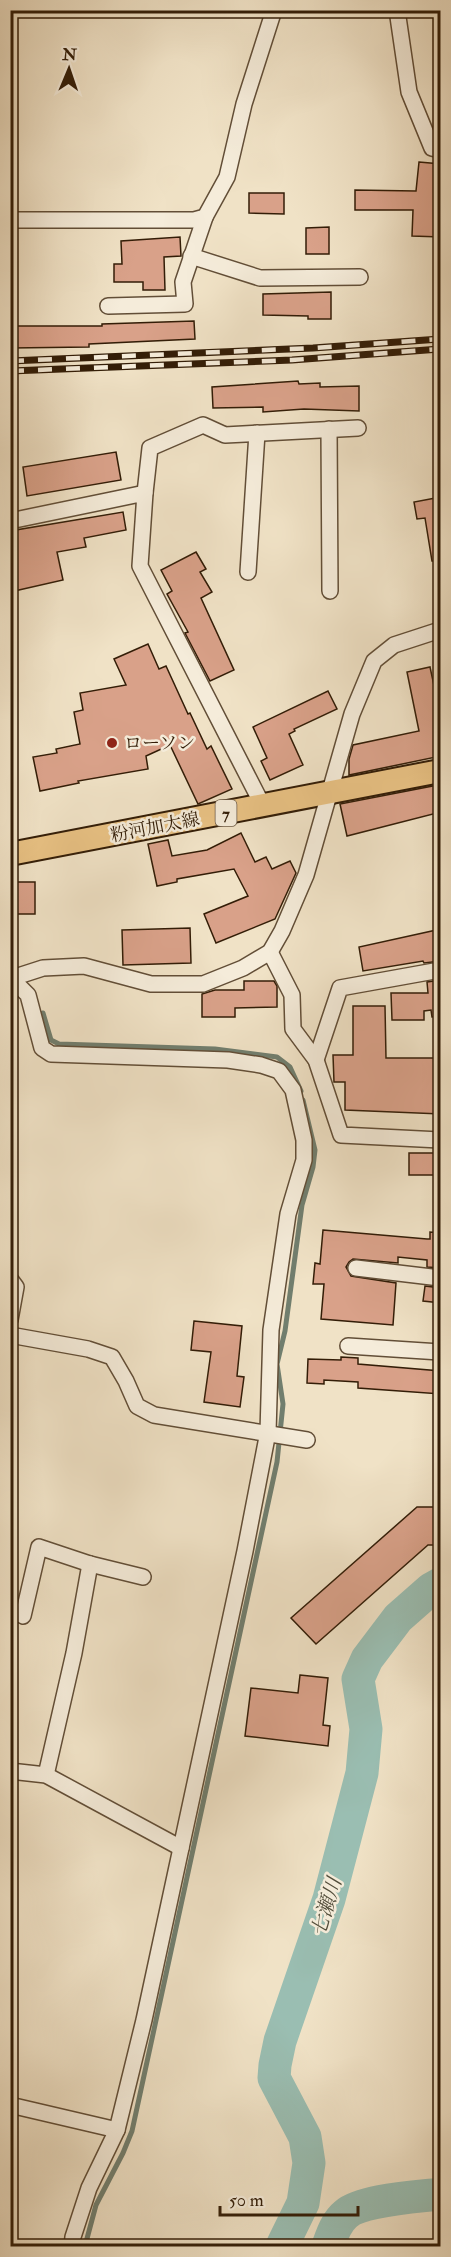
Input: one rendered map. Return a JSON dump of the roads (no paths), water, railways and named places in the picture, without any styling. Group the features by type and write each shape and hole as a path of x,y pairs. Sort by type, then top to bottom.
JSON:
{"main road":[{"name":"粉河加太線","path":"10,854 441,771"}],"street":[{"path":"108,306 185,304 183,282 205,217 226,177 244,104 274,10"},
{"path":"397,10 409,92 432,148 441,150"},
{"path":"10,220 194,220 205,217"},
{"path":"191,256 260,278 360,277"},
{"path":"263,806 140,566 150,448 203,425 225,435 358,428"},
{"path":"329,429 330,591"},
{"path":"248,572 257,433"},
{"path":"10,521 145,493"},
{"path":"72,2247 73,2237 89,2188 117,2130 144,2020 272,1433 271,1330 288,1214 304,1160 304,1140 292,1090 279,1071 261,1065 239,1062 51,1054 42,1048 28,995 11,978 43,968 84,966 151,984 203,984 243,968 270,952 282,931 306,875 352,714 374,661 394,645 441,630"},
{"path":"270,952 292,995 293,1029 316,1060 341,1135 441,1140"},
{"path":"316,1060 340,988 441,970"},
{"path":"356,1268 441,1278"},
{"path":"10,1279 16,1287 10,1320"},
{"path":"10,1335 87,1349 112,1357 137,1406 154,1415 307,1440"},
{"path":"348,1346 441,1352"},
{"path":"23,1616 39,1547 90,1564 143,1576"},
{"path":"45,1775 74,1653 90,1564"},
{"path":"10,1771 45,1775 181,1848"},
{"path":"10,2105 117,2130"}],"waterway":[{"path":"43,1013 51,1040 59,1044 215,1049 277,1057 290,1067 301,1091"},
{"path":"85,2246 96,2205 132,2131 277,1462 283,1404 277,1364 285,1331 302,1205 313,1167 315,1150 303,1100"},
{"name":"七瀬川","path":"282,2246 303,2203 309,2163 305,2137 274,2078 275,2065 280,2041 329,1899 362,1773 366,1729 358,1679 367,1659 398,1618 440,1584"},
{"path":"328,2246 340,2221 354,2209 390,2200 440,2194"}],"railway":[{"path":"10,361 313,348 440,339"},
{"path":"10,371 292,360 440,349"}],"place":[{"name":"ローソン","path":"112,743"}]}
